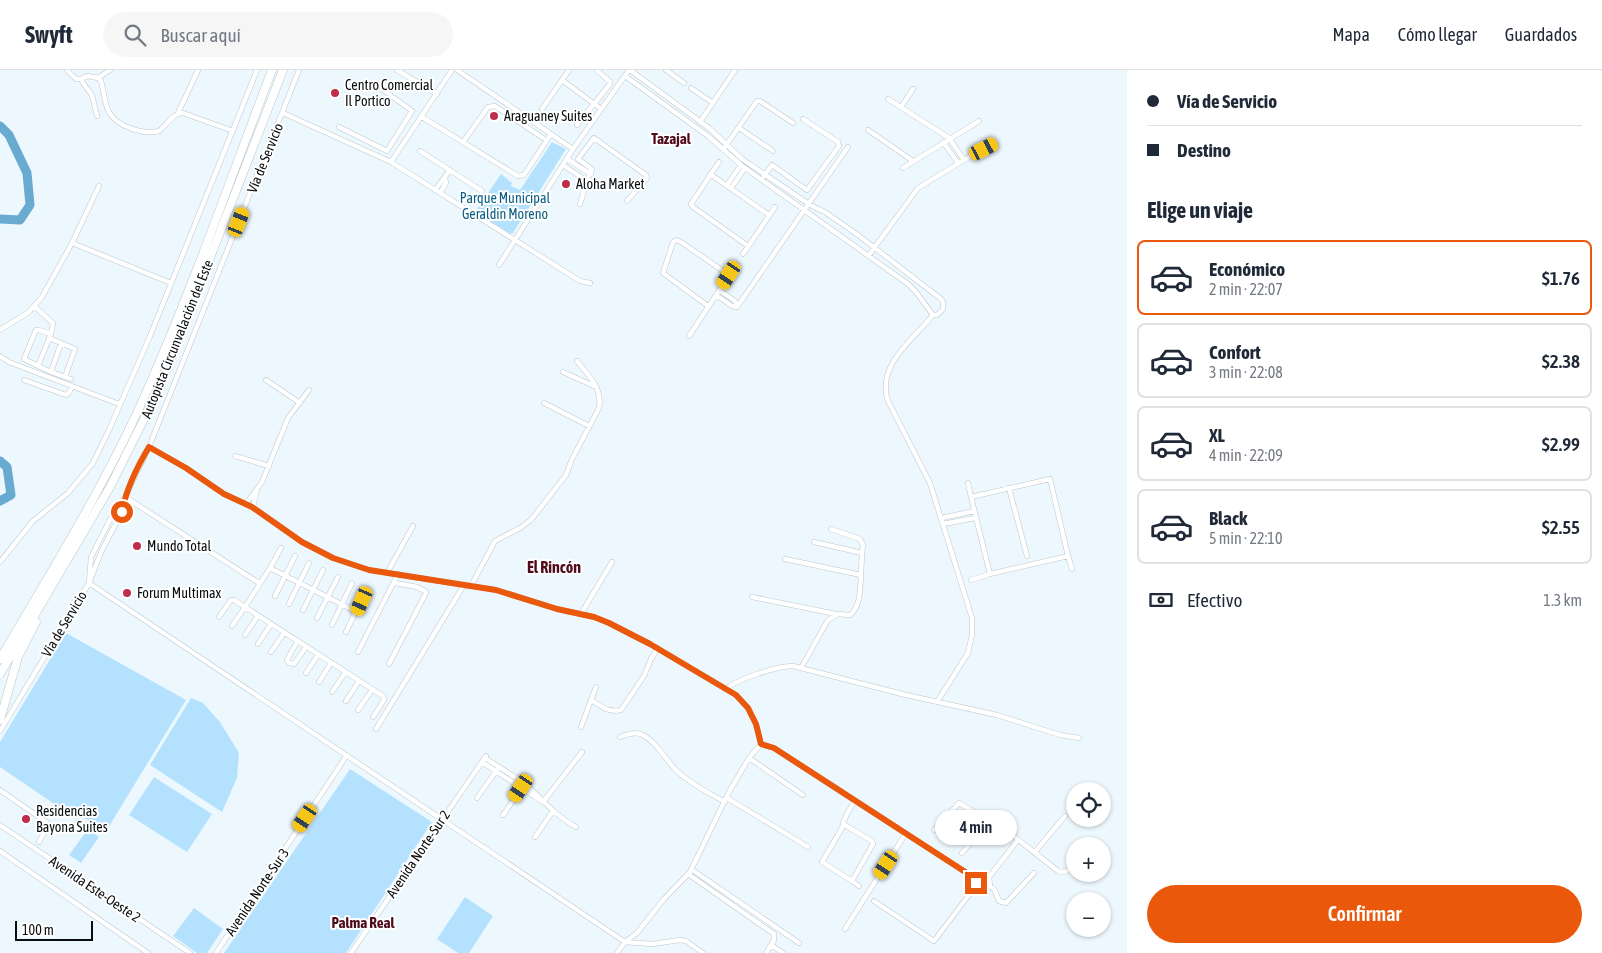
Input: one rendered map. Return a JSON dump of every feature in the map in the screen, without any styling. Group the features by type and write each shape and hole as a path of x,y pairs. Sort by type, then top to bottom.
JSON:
{"highway":[{"name":"Autopista Circunvalación del Este","path":"0,659 102,482 150,384 272,70"},
{"name":"Autopista Circunvalación del Este","path":"0,674 110,487 159,389 283,70"},
{"path":"0,720 18,657 29,638 44,600"}],"street":[{"path":"67,70 76,79 82,79 87,76 98,78 101,81 110,113 120,122 136,129 153,132 164,128 178,113 198,70"},
{"path":"98,78 110,70"},
{"path":"0,562 33,521 68,493 88,470 109,430 257,70"},
{"name":"Vía de Servicio","path":"0,731 89,583 91,557 149,447 299,70"},
{"path":"397,70 436,94"},
{"path":"391,162 452,70"},
{"path":"457,70 573,149"},
{"path":"542,109 569,70"},
{"path":"578,125 610,82 597,70"},
{"path":"499,265 573,149 630,70 713,132 764,174 825,212 875,247 940,299 943,302 943,309 937,315 933,315 893,361 887,374 885,387 890,403 930,483 971,616 972,635 969,650 937,702"},
{"path":"666,70 684,83"},
{"path":"700,122 734,72 727,70"},
{"path":"625,76 708,136 743,166 908,284 933,315"},
{"path":"82,79 81,81 92,95 97,116"},
{"path":"562,80 601,109"},
{"path":"340,126 387,151 412,111 375,84"},
{"path":"691,88 713,103"},
{"path":"900,107 913,89"},
{"path":"888,99 949,138 964,160"},
{"path":"723,150 757,101 760,101 793,123"},
{"path":"463,142 488,107 491,106 543,138"},
{"path":"178,113 183,113 233,131"},
{"path":"283,113 391,162 580,281 590,283"},
{"path":"422,117 512,173 521,176 524,175 551,134"},
{"path":"761,179 772,165 807,190 839,146 838,142 803,119"},
{"path":"903,168 979,121"},
{"path":"739,128 772,151"},
{"path":"868,130 913,161"},
{"path":"580,204 586,181 592,169 578,159 594,138 646,175 646,178 627,201"},
{"path":"943,142 958,163"},
{"path":"869,255 913,193 958,163 995,144"},
{"path":"738,307 848,147"},
{"path":"379,157 383,149"},
{"path":"420,151 482,191"},
{"path":"567,159 591,174"},
{"path":"719,162 691,204 748,246"},
{"path":"563,166 586,181"},
{"path":"729,187 743,166"},
{"path":"435,190 450,170"},
{"path":"710,174 769,215"},
{"path":"440,193 446,183 445,178"},
{"path":"0,330 16,321 34,306 50,285 72,244 99,186"},
{"path":"743,254 775,207"},
{"path":"708,306 663,273 670,246 676,240 681,242 729,275"},
{"path":"72,244 171,283"},
{"path":"689,336 736,265"},
{"path":"719,290 735,301 738,307"},
{"path":"716,295 732,306 738,307"},
{"path":"34,306 54,325 38,366"},
{"path":"65,377 75,349 36,330 24,359 51,372 65,377 71,379"},
{"path":"51,372 61,343"},
{"path":"0,356 9,362 119,404"},
{"path":"471,586 495,541 520,528 530,520 566,475 600,402 598,388 577,361"},
{"path":"563,372 598,388"},
{"path":"24,380 66,395 70,393 72,386"},
{"path":"266,380 300,403"},
{"path":"252,507 257,490 269,466 283,428 309,390"},
{"path":"544,403 589,426"},
{"path":"149,447 186,468 224,494 252,507 302,542 333,558 369,570 496,590 609,623 658,648 736,695 748,708 756,724 761,744"},
{"path":"235,456 269,466"},
{"path":"971,497 1050,479 1072,569"},
{"path":"968,483 990,574"},
{"path":"1010,488 1027,556"},
{"path":"246,504 257,490"},
{"path":"259,583 124,497 122,512 102,550 89,583 625,942 652,944 680,940 686,941 703,953"},
{"path":"942,518 974,511"},
{"path":"944,524 975,518"},
{"path":"388,573 412,526"},
{"path":"752,597 850,615 857,606 863,546 860,539 831,529"},
{"path":"814,542 862,553"},
{"path":"97,544 102,550"},
{"path":"232,626 281,548"},
{"path":"275,596 295,556"},
{"path":"971,580 1068,556"},
{"path":"785,559 861,575"},
{"path":"581,614 612,562"},
{"path":"289,604 309,563"},
{"path":"270,568 357,612"},
{"path":"303,610 324,570"},
{"path":"358,652 398,574"},
{"path":"317,618 338,576"},
{"path":"389,664 426,593 425,590 418,587 395,583"},
{"path":"332,625 352,584"},
{"path":"376,729 464,585"},
{"path":"346,632 366,590"},
{"path":"218,617 232,599 359,681 384,698 372,717"},
{"path":"820,610 828,621"},
{"path":"801,668 828,621 838,614"},
{"path":"245,635 258,616"},
{"path":"258,644 271,624"},
{"path":"271,652 284,633"},
{"path":"297,642 287,660 289,663 294,664 306,647"},
{"path":"591,700 606,710 621,710 644,676 658,648"},
{"path":"306,673 318,655"},
{"path":"318,682 331,663"},
{"path":"725,688 739,680 791,666 997,715 1060,735 1079,738"},
{"path":"332,692 345,672"},
{"path":"346,701 359,681"},
{"path":"581,727 596,688"},
{"path":"358,710 372,690"},
{"path":"620,737 628,733 644,735 678,772 808,848"},
{"path":"617,953 625,942 637,933 689,871 749,758 761,744"},
{"path":"761,744 774,748 975,878 989,877"},
{"path":"543,802 582,752"},
{"name":"Avenida Norte-Sur 3","path":"216,953 348,756"},
{"path":"749,758 803,795"},
{"name":"Avenida Norte-Sur 2","path":"351,953 484,759 498,769"},
{"path":"477,798 498,769 576,827"},
{"path":"503,815 523,786"},
{"path":"0,790 49,824 39,842"},
{"path":"822,862 842,828 846,814 855,801"},
{"path":"934,830 959,803 1018,840 1060,872 1066,870"},
{"path":"535,837 553,811"},
{"path":"1035,852 1065,816"},
{"path":"962,853 990,821"},
{"path":"843,824 872,841 873,844 852,881"},
{"name":"Avenida Este-Oeste 2","path":"0,826 190,953"},
{"path":"845,929 906,833"},
{"path":"990,886 989,877 1018,840"},
{"name":"Avenida Este-Oeste 2","path":"0,851 148,953"},
{"path":"816,858 859,886"},
{"path":"689,871 799,943"},
{"path":"689,871 774,934 774,940 766,953"},
{"path":"976,885 990,886 996,891 999,901 1006,903 1034,873"},
{"path":"874,901 934,941 976,885 975,878"},
{"path":"771,945 783,953"}],"green space":[{"name":"Parque Municipal Geraldin Moreno","path":"552,142 566,149 513,233 508,234 475,212 501,174 512,183 511,186 520,190"},
{"path":"66,633 186,700 108,828 63,810 0,767 0,742"},
{"path":"191,698 203,703 220,722 239,753 237,778 222,812 150,765"},
{"path":"350,769 432,822 346,953 224,953"},
{"path":"154,777 212,814 187,852 129,815"},
{"path":"88,829 99,837 81,863 69,855"},
{"path":"465,897 493,916 469,953 458,953 437,939"},
{"path":"194,908 223,929 207,953 197,953 173,936"}],"waterway":[{"path":"0,126 9,135 27,173 30,205 20,220 0,219"},
{"path":"0,461 7,467 11,495 0,501"}],"place":[{"name":"Centro Comercial Il Portico","path":"335,93"},
{"name":"Araguaney Suites","path":"494,116"},
{"name":"Aloha Market","path":"566,184"},
{"name":"Mundo Total","path":"137,546"},
{"name":"Forum Multimax","path":"127,593"},
{"name":"Residencias Bayona Suites","path":"26,819"}],"district":[{"name":"Tazajal","path":"671,139"},
{"name":"El Rincón","path":"554,567"},
{"name":"Palma Real","path":"363,923"}],"route":[{"path":"122,512 124,497 149,447 186,468 224,494 252,507 302,542 333,558 369,570 496,590 557,609 594,617 609,623 650,644 736,695 748,708 756,724 761,744 774,748 911,836 973,877 976,883"}]}
